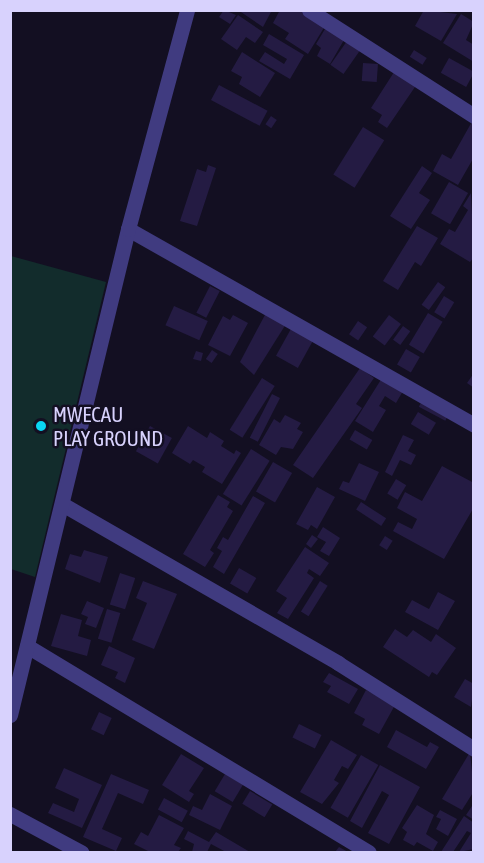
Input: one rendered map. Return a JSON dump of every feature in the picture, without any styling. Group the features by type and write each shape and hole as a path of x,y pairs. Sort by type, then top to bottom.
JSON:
{"street":[{"path":"10,716 128,229 188,10"},
{"path":"309,10 474,116"},
{"path":"128,229 474,425"},
{"path":"62,504 338,663 474,749"},
{"path":"27,646 369,852"},
{"path":"10,813 81,852"}],"green space":[{"name":"MWECAU PLAY GROUND","path":"11,256 106,282 35,577 11,569"}],"building":[{"path":"224,10 236,15 230,24 219,17"},
{"path":"238,10 272,10 263,27"},
{"path":"280,10 299,10 325,26 308,54 285,39 289,33 273,23"},
{"path":"424,10 457,14 441,41 415,26"},
{"path":"461,14 474,22 466,40 474,45 474,62 443,43"},
{"path":"238,15 263,32 255,43 246,37 237,50 221,39"},
{"path":"325,29 344,40 330,64 317,56 321,48 316,44"},
{"path":"269,34 304,55 290,79 259,61 265,52 284,64 287,59 263,45"},
{"path":"347,41 360,50 343,74 330,65"},
{"path":"414,50 427,58 422,65 410,57"},
{"path":"242,52 275,73 260,97 239,84 242,77 231,71"},
{"path":"449,58 474,72 466,87 441,73"},
{"path":"363,63 378,64 377,82 362,81"},
{"path":"396,69 417,84 387,128 378,122 382,115 371,108"},
{"path":"219,85 268,111 260,126 211,100"},
{"path":"271,116 277,120 271,128 265,124"},
{"path":"474,118 474,157 458,185 433,171 442,154 451,159"},
{"path":"363,127 384,140 355,188 333,174"},
{"path":"208,165 216,168 197,226 180,221 197,169 206,172"},
{"path":"422,166 432,173 419,193 430,200 411,229 390,216"},
{"path":"449,182 468,193 450,224 431,213"},
{"path":"471,193 474,257 470,262 440,244 449,229 455,232 468,210 463,206"},
{"path":"417,226 438,238 421,266 415,262 398,290 383,281"},
{"path":"438,282 445,287 429,310 422,305"},
{"path":"210,286 220,291 206,318 196,313"},
{"path":"444,296 454,302 445,318 434,312"},
{"path":"174,306 208,321 199,340 165,325"},
{"path":"266,313 286,324 254,375 240,362"},
{"path":"428,313 443,322 424,353 409,345"},
{"path":"233,315 248,323 230,356 208,345 223,316 230,320"},
{"path":"389,315 401,324 385,346 373,337"},
{"path":"358,321 367,327 358,340 349,334"},
{"path":"403,326 410,331 400,345 393,340"},
{"path":"292,327 314,339 298,368 276,356"},
{"path":"406,349 420,357 411,373 397,365"},
{"path":"212,350 218,354 212,363 206,359"},
{"path":"196,351 203,353 201,361 193,359"},
{"path":"360,368 374,378 356,404 362,408 313,478 293,465"},
{"path":"474,373 474,388 467,383"},
{"path":"262,378 275,386 242,438 230,430"},
{"path":"382,378 403,391 396,403 385,396 379,406 386,410 373,432 355,421"},
{"path":"272,394 280,398 258,442 250,438"},
{"path":"424,397 450,411 445,421 419,407"},
{"path":"418,412 436,423 429,435 411,424"},
{"path":"285,415 301,423 297,429 303,432 293,449 281,447 276,455 259,445 274,419 280,423"},
{"path":"150,426 172,438 158,463 136,451"},
{"path":"188,426 207,438 210,432 224,441 221,446 234,454 236,450 241,453 222,484 202,472 205,467 193,460 190,464 172,453"},
{"path":"355,430 372,440 367,450 350,440"},
{"path":"403,435 414,440 408,451 416,455 411,465 400,460 392,476 385,472"},
{"path":"251,449 270,461 242,506 223,494"},
{"path":"273,462 292,473 275,502 256,491"},
{"path":"359,463 379,472 365,501 339,489 343,481 349,483"},
{"path":"442,466 474,483 474,507 444,559 393,531 398,522 412,529 417,519 397,508 405,492 422,501"},
{"path":"396,479 406,485 398,500 387,494"},
{"path":"317,487 335,497 317,529 311,525 308,530 296,524"},
{"path":"218,495 230,502 227,507 233,511 210,550 214,553 205,567 183,554"},
{"path":"253,496 265,503 224,574 213,567 222,551 217,548 223,537 228,540"},
{"path":"361,502 386,518 381,526 356,510"},
{"path":"323,527 340,538 329,556 320,551 326,542 317,537"},
{"path":"312,535 318,539 311,548 306,544"},
{"path":"385,536 393,541 387,550 379,545"},
{"path":"305,547 329,563 320,576 309,569 307,573 314,578 288,619 277,613 287,598 276,591"},
{"path":"84,550 108,557 100,583 65,569 70,554 81,557"},
{"path":"239,568 256,578 247,594 230,584"},
{"path":"120,573 135,578 125,609 110,604"},
{"path":"143,581 177,594 154,649 132,640 147,603 136,598"},
{"path":"320,581 328,586 309,616 301,612"},
{"path":"438,592 455,601 438,630 405,612 412,600 429,609"},
{"path":"87,601 104,608 96,628 85,624 88,617 81,614"},
{"path":"107,609 120,613 111,643 98,639"},
{"path":"61,614 82,620 78,636 91,640 87,656 51,646"},
{"path":"395,629 407,637 413,630 431,642 436,634 456,648 437,675 432,672 429,677 383,647"},
{"path":"109,646 135,658 125,683 115,678 118,672 101,665"},
{"path":"329,673 358,689 349,704 327,692 331,686 323,682"},
{"path":"465,679 474,684 471,707 454,697"},
{"path":"366,690 395,705 379,734 362,725 365,719 354,713"},
{"path":"99,712 112,718 104,735 91,729"},
{"path":"299,724 321,735 315,748 292,737"},
{"path":"396,730 427,747 430,742 439,747 426,769 387,747"},
{"path":"331,740 357,755 348,769 342,766 334,780 339,783 322,804 300,792"},
{"path":"470,752 474,791 462,810 442,799"},
{"path":"181,754 204,768 189,791 194,794 189,802 162,785"},
{"path":"361,755 378,765 348,818 330,808"},
{"path":"380,765 420,787 389,844 368,833 389,795 382,791 362,828 350,821"},
{"path":"64,768 102,785 82,828 48,813 53,803 74,812 79,799 55,788"},
{"path":"111,774 149,790 143,804 118,793 102,829 122,838 116,851 83,837"},
{"path":"225,774 243,785 233,802 215,791"},
{"path":"250,791 272,804 265,817 242,804"},
{"path":"210,794 232,806 220,830 189,815 193,806 202,810"},
{"path":"164,798 188,811 182,822 158,809"},
{"path":"474,803 474,820 466,815"},
{"path":"417,805 434,815 426,834 438,842 433,851 417,842 414,846 403,840 407,832 402,828"},
{"path":"440,810 457,819 448,836 436,829 441,819 436,817"},
{"path":"159,815 184,828 174,845 181,848 178,852 150,852 134,844 141,832 148,836"},
{"path":"464,816 474,823 474,849 459,852 471,833 467,831 453,852 441,852"},
{"path":"188,831 209,842 216,832 250,852 226,852 211,844 207,852 192,852 194,844 184,839"},
{"path":"339,847 348,852 335,852"}],"place":[{"name":"MWECAU PLAY GROUND","path":"41,426"}]}
